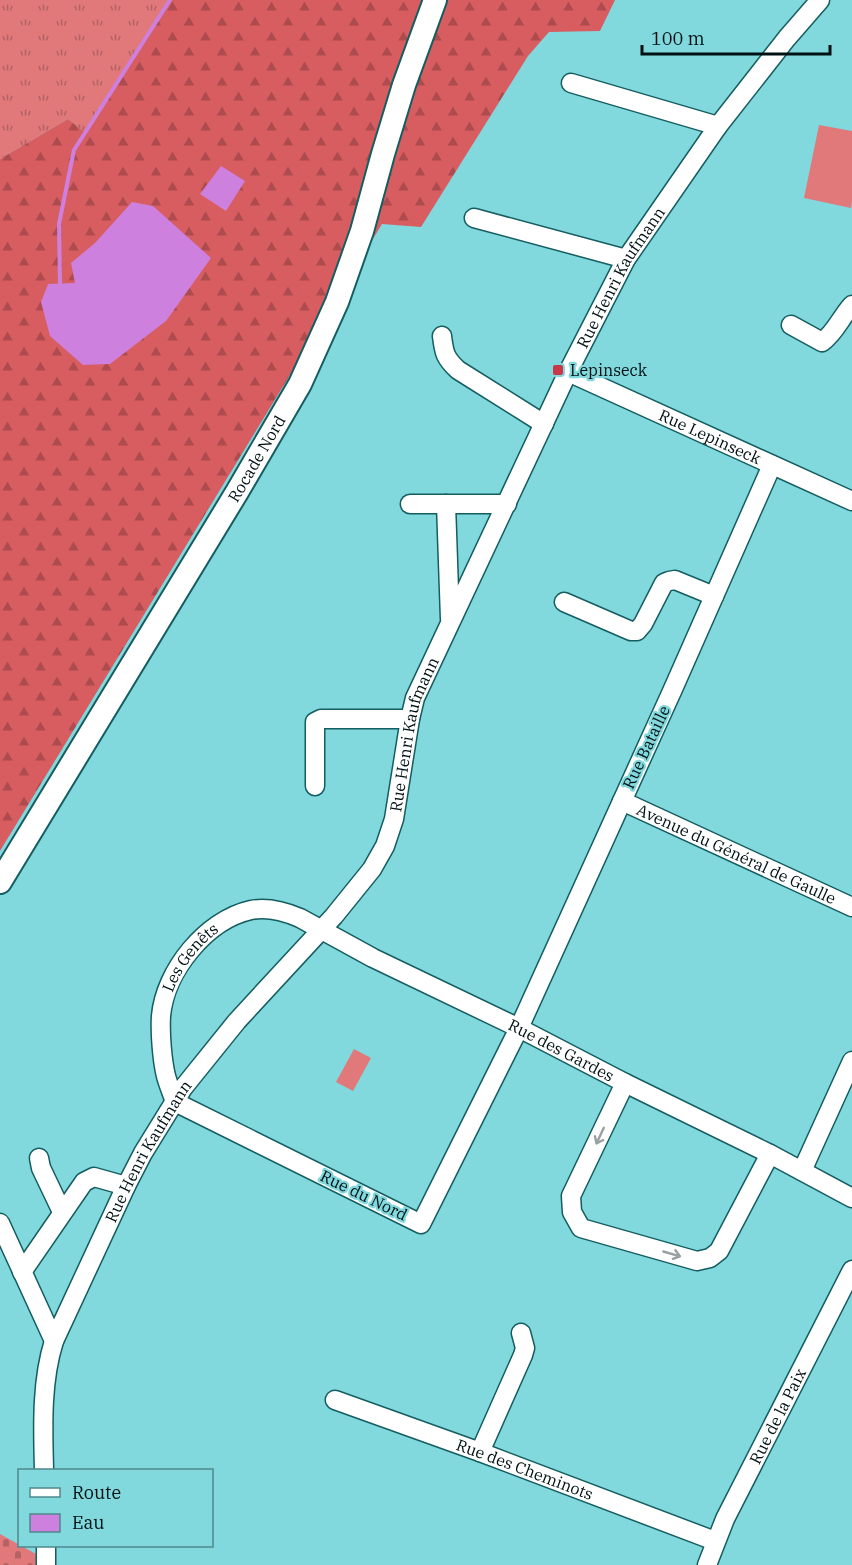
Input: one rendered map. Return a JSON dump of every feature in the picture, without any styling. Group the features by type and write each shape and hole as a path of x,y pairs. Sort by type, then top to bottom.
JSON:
{"main road":[{"name":"Rocade Nord","path":"0,882 300,384 337,302 362,231 404,85 435,0"}],"street":[{"name":"Rue Henri Kaufmann","path":"44,1469 45,1383 54,1341 143,1153 192,1076 237,1021 334,916 372,868 385,846 394,819 415,698 568,372 626,259 718,126 820,0"},
{"path":"571,83 718,126"},
{"path":"474,218 626,259"},
{"path":"791,325 822,342 829,337 852,305"},
{"path":"442,336 443,350 447,359 458,370 544,424"},
{"name":"Rue Lepinseck","path":"568,372 852,501"},
{"name":"Rue Bataille","path":"519,1028 772,465"},
{"path":"410,504 507,504"},
{"path":"446,504 450,624"},
{"path":"564,602 632,631 637,631 664,583 669,580 675,580 714,596"},
{"path":"315,786 315,722 321,719 410,719"},
{"name":"Avenue du Général de Gaulle","path":"622,801 852,907"},
{"name":"Les Genêts","path":"175,1102 163,1064 161,1016 168,990 182,961 192,949 226,920 254,910 291,914 321,930"},
{"name":"Rue des Gardes","path":"321,930 373,958 519,1028 770,1154 852,1198"},
{"name":"Rue du Nord","path":"175,1102 422,1224 519,1028"},
{"path":"802,1171 852,1061"},
{"path":"625,1083 571,1196 572,1212 581,1228 697,1261 710,1258 719,1251 770,1154"},
{"path":"39,1158 41,1168 62,1212"},
{"path":"22,1272 84,1182 94,1177 126,1186"},
{"path":"0,1224 54,1341"},
{"name":"Rue de la Paix","path":"707,1565 725,1519 852,1270"},
{"path":"480,1452 523,1355 525,1348 521,1333"},
{"name":"Rue des Cheminots","path":"335,1400 716,1541"},
{"path":"46,1547 46,1565"}],"green space":[{"path":"0,0 168,0 85,134 68,119 0,159"},
{"path":"168,0 615,0 600,31 549,32 528,56 421,227 382,224 0,851 0,159 68,119 85,133"},
{"path":"819,125 852,131 851,208 804,198"},
{"path":"354,1049 371,1058 353,1091 336,1082"},
{"path":"0,1534 18,1544 18,1547 23,1547 36,1554 36,1565 0,1565"}],"water":[{"path":"221,166 245,181 226,211 200,194"},
{"path":"132,202 153,206 211,258 166,321 110,364 83,365 50,336 41,302 48,284 75,283 71,263 95,243"}],"waterway":[{"path":"60,284 59,224 74,150 170,0"}],"place":[{"name":"Lepinseck","path":"558,370"}]}
